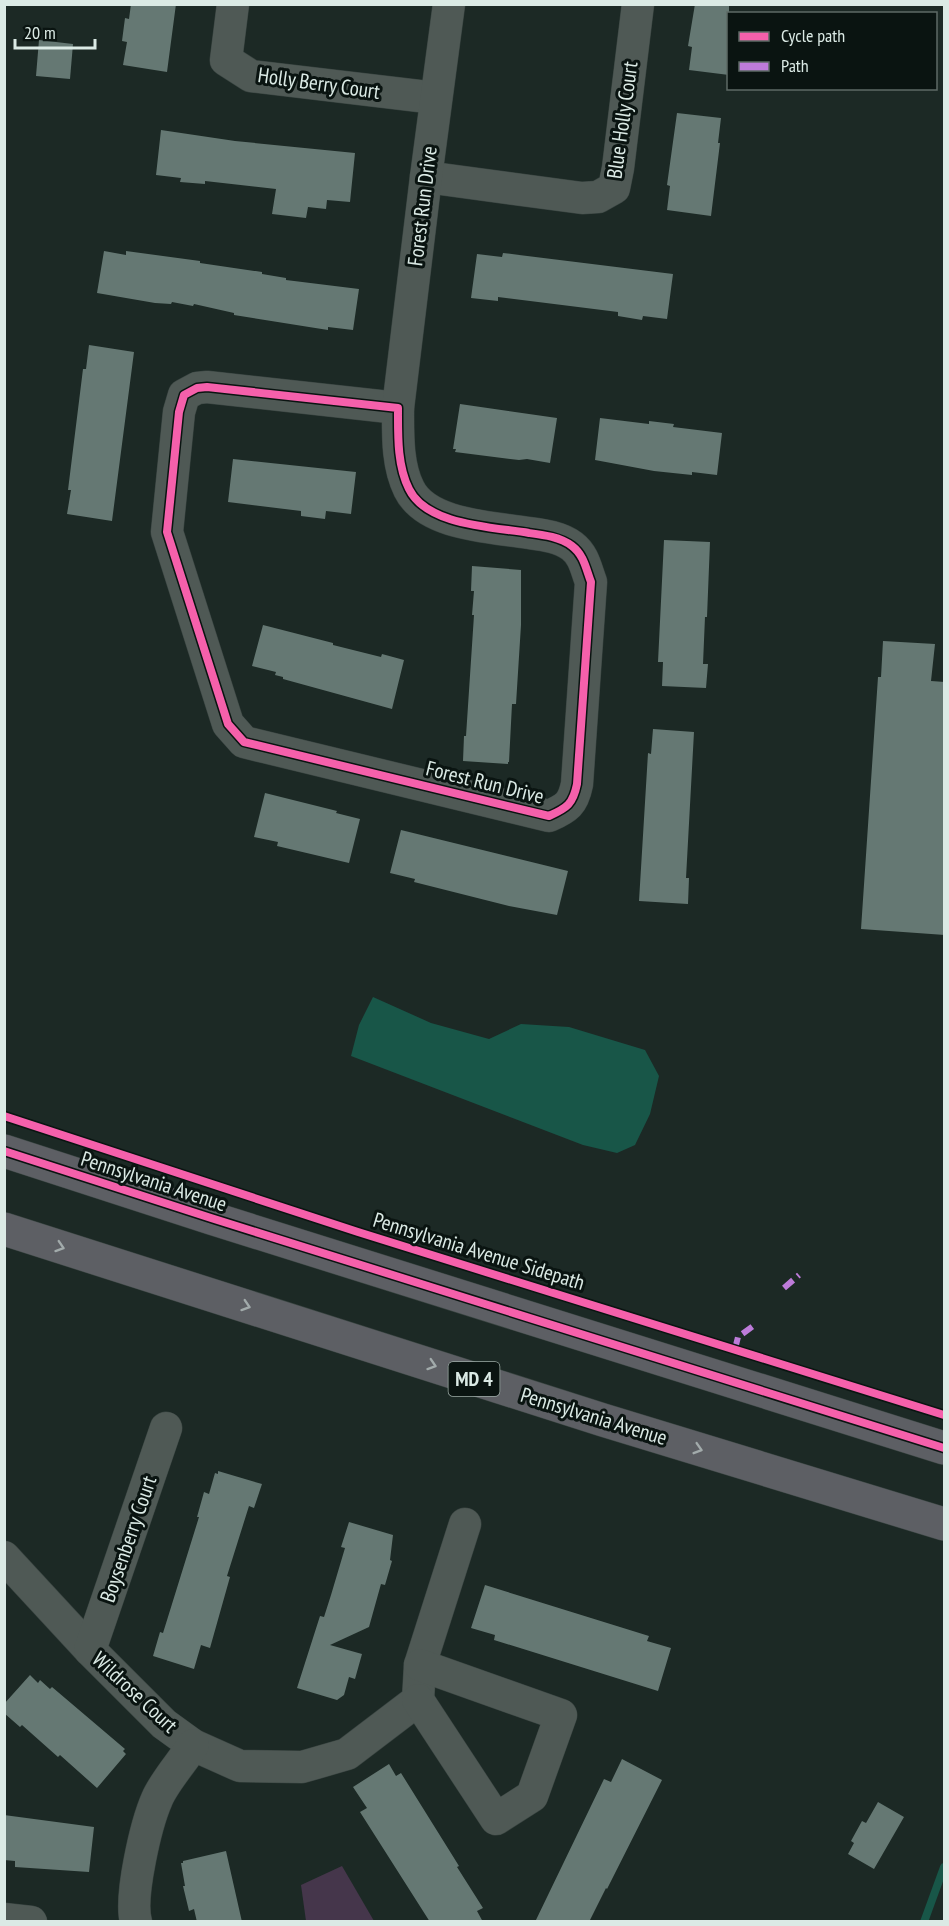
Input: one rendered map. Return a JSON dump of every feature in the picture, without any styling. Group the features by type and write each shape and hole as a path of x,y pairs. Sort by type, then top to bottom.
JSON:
{"highway":[{"name":"Pennsylvania Avenue","path":"4,1151 945,1448"},
{"name":"Pennsylvania Avenue","path":"4,1229 593,1417 945,1524"}],"street":[{"name":"Holly Berry Court","path":"233,4 226,60 251,76 436,98"},
{"name":"Forest Run Drive","path":"398,408 207,387 197,388 184,395 177,423 167,532 228,724 244,742 549,816 564,809 575,798 577,784 591,582 583,558 572,546 552,536 462,522 443,518 428,510 409,490 402,470 398,440 398,408 449,4"},
{"name":"Blue Holly Court","path":"426,177 582,198 598,197 614,188 638,4"},
{"name":"Boysenberry Court","path":"90,1650 166,1428"},
{"path":"420,1665 561,1715 532,1796 496,1819 418,1700 420,1665 465,1524"},
{"name":"Wildrose Court","path":"4,1557 90,1650 164,1724 194,1745 240,1766 302,1767 347,1754 418,1700"},
{"path":"129,1918 140,1860 157,1798 194,1745"},
{"path":"4,1919 31,1922"}],"shaded area":[{"path":"373,997 431,1023 489,1039 521,1024 569,1027 645,1050 659,1076 650,1114 635,1145 617,1153 583,1145 351,1056 359,1025"},
{"path":"342,1866 374,1921 306,1921 301,1885"}],"building":[{"path":"131,4 176,4 167,72 123,65 127,42 122,41 125,18 129,19"},
{"path":"695,4 729,4 727,75 689,70 692,47 688,46"},
{"path":"39,40 73,44 70,79 36,76"},
{"path":"677,113 721,118 711,216 667,210 670,186 667,185"},
{"path":"161,130 235,141 355,153 350,202 327,200 326,209 308,207 306,218 272,214 276,189 205,181 205,184 180,182 181,178 156,175"},
{"path":"104,251 126,255 126,251 200,261 200,263 262,272 262,274 286,278 286,280 359,289 353,330 328,327 328,330 234,315 234,313 194,304 193,306 172,302 171,304 155,303 97,293"},
{"path":"503,253 673,274 667,319 643,316 642,320 618,316 618,312 498,297 498,301 471,298 477,254 502,257"},
{"path":"89,345 134,352 112,521 67,514 83,369 86,369"},
{"path":"460,404 557,418 550,463 455,452 456,449 453,449"},
{"path":"600,418 649,424 649,421 674,424 673,427 722,433 717,475 654,471 595,460"},
{"path":"233,459 356,472 351,514 326,511 325,519 301,516 301,511 228,502"},
{"path":"664,540 710,542 703,664 708,664 706,688 662,686 663,662 658,662"},
{"path":"472,566 521,570 521,625 516,704 512,704 508,764 463,761 474,615 472,615 474,591 471,591"},
{"path":"263,625 381,657 382,654 404,660 392,709 283,679 275,675 276,672 252,666"},
{"path":"883,641 935,644 931,681 945,682 945,935 861,929 878,677 881,677"},
{"path":"653,729 694,732 686,878 689,878 688,904 639,901 648,753 651,754"},
{"path":"265,793 360,819 349,863 277,846 278,842 254,837"},
{"path":"401,830 568,871 557,915 509,906 414,882 415,879 390,873"},
{"path":"218,1471 262,1484 254,1508 249,1506 227,1576 230,1577 210,1648 201,1645 194,1669 153,1656 160,1632 163,1633 199,1517 197,1517 204,1492 209,1494 215,1473 218,1474"},
{"path":"349,1522 393,1535 390,1560 392,1561 385,1585 381,1584 369,1627 330,1645 362,1654 355,1679 349,1677 344,1695 337,1700 297,1688 320,1616 324,1617 331,1595 345,1548 341,1547"},
{"path":"485,1585 649,1636 647,1641 671,1648 658,1691 494,1640 495,1635 471,1628"},
{"path":"30,1675 38,1683 40,1680 50,1689 52,1687 125,1749 123,1751 126,1754 97,1788 60,1755 58,1757 22,1725 20,1727 4,1713 4,1704"},
{"path":"622,1759 662,1780 607,1889 589,1922 535,1922 604,1779 611,1782"},
{"path":"389,1764 396,1776 401,1773 459,1866 457,1867 483,1908 477,1911 483,1922 430,1922 360,1812 367,1808 353,1787"},
{"path":"878,1802 904,1817 874,1869 848,1854 854,1843 851,1841 862,1821 866,1823"},
{"path":"4,1815 94,1827 89,1872 15,1867 15,1861 4,1860"},
{"path":"226,1851 242,1922 197,1922 194,1909 189,1911 183,1886 185,1886 181,1863"}],"waterway":[{"path":"924,1922 944,1867"}],"marked path":[{"path":"784,1288 799,1275"},
{"path":"735,1349 738,1337 756,1324"}],"cycle path":[{"path":"207,387 398,408 399,450 405,480 418,501 430,511 463,523 552,537 562,540 576,550 584,562 591,582 577,784 571,801 565,808 549,816 244,742 228,724 167,532 179,412 184,395 197,388 207,387"},
{"name":"Pennsylvania Avenue Sidepath","path":"4,1116 358,1232 944,1415"},
{"path":"4,1151 944,1448"}]}
